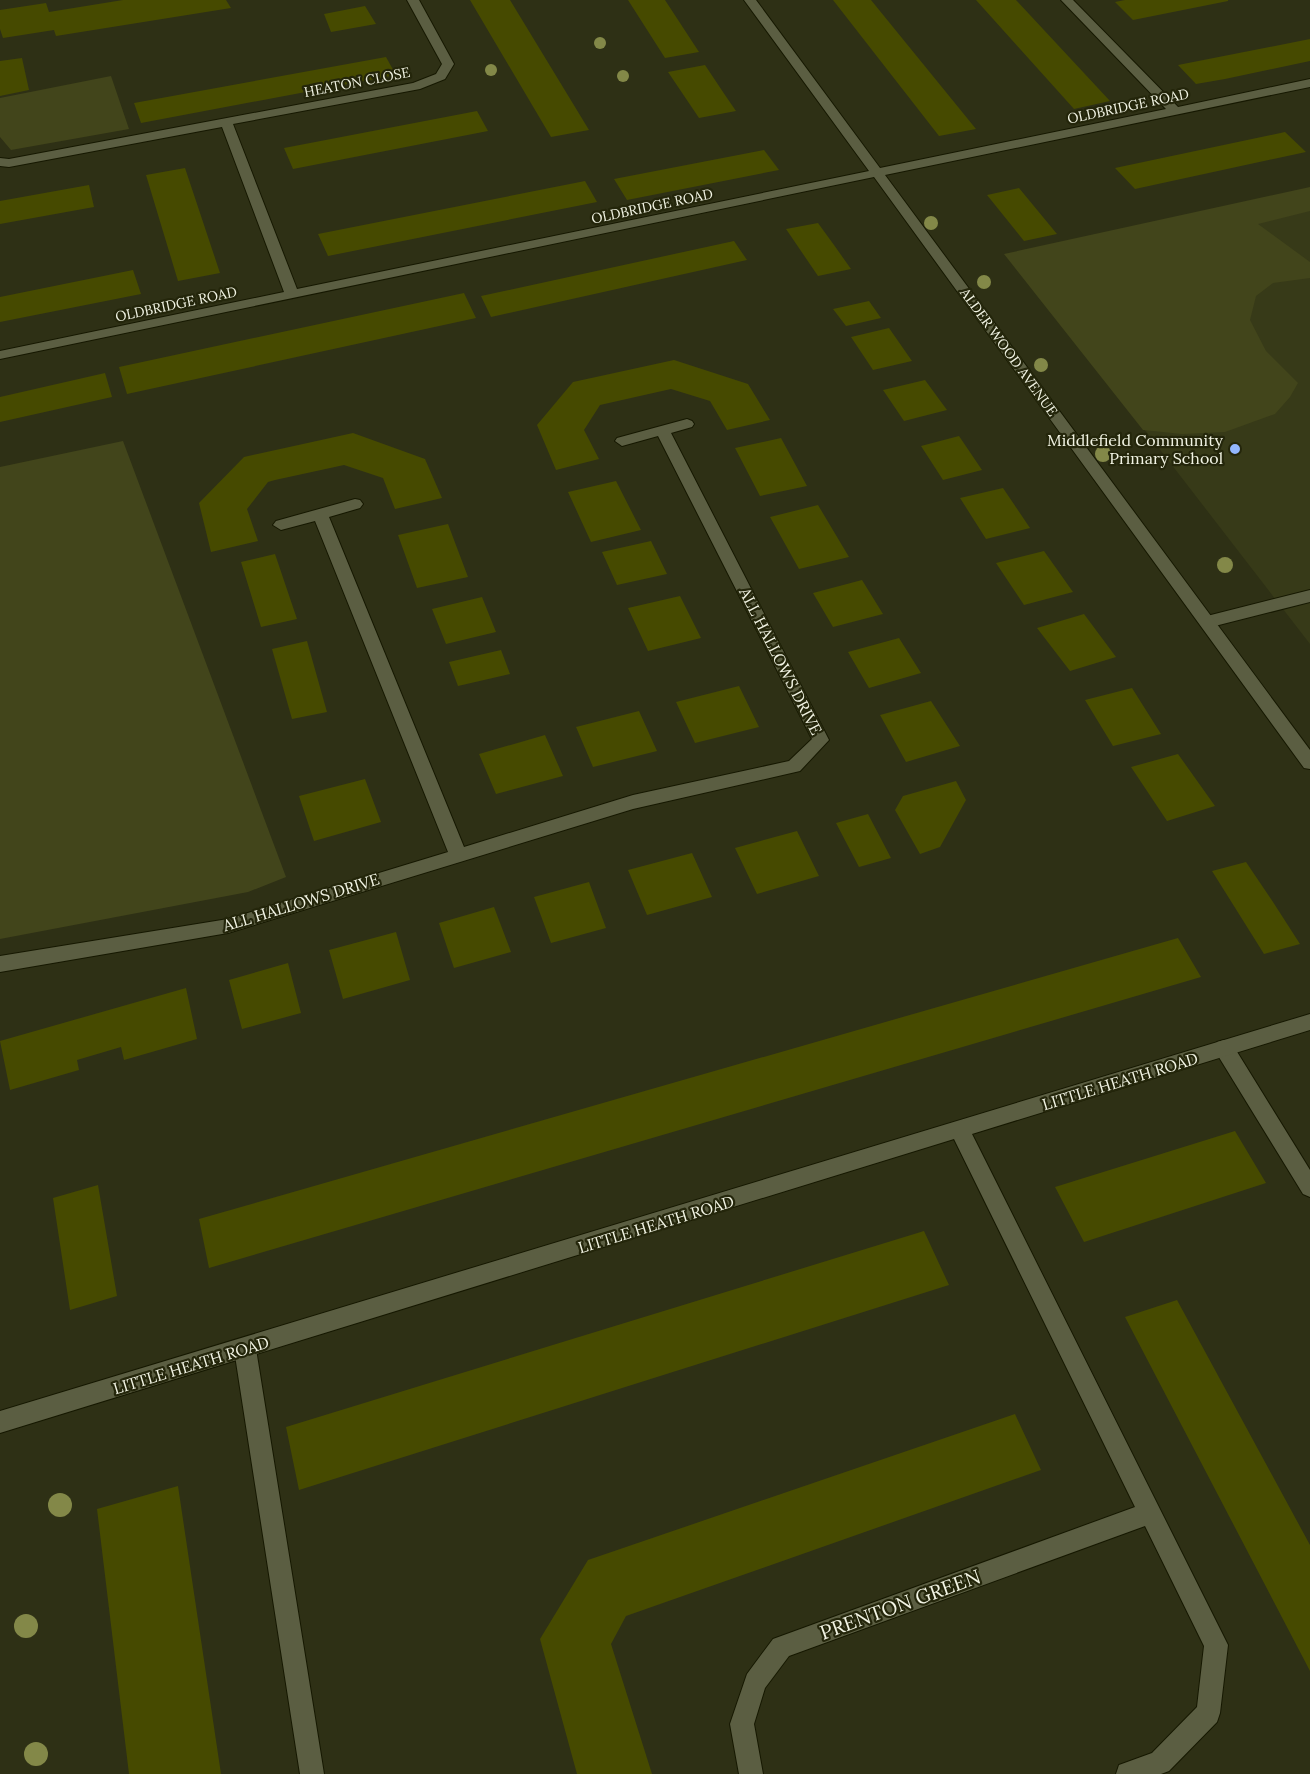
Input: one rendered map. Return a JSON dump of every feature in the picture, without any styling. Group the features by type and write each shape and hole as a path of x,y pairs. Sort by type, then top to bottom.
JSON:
{"street":[{"name":"HEATON CLOSE","path":"0,162 9,163 416,86 441,76 448,64 413,0"},
{"name":"ALDER WOOD AVENUE","path":"750,0 1310,763"},
{"path":"1067,0 1175,111"},
{"name":"OLDBRIDGE ROAD","path":"0,356 1310,83"},
{"path":"226,122 292,295"},
{"path":"622,441 687,424"},
{"name":"ALL HALLOWS DRIVE","path":"0,964 228,926 633,802 794,766 821,740 663,431"},
{"path":"281,525 355,504"},
{"path":"320,514 458,854"},
{"path":"1207,622 1310,596"},
{"name":"LITTLE HEATH ROAD","path":"0,1422 960,1131 1310,1022"},
{"path":"1224,1048 1310,1188"},
{"path":"960,1131 1216,1645 1208,1713 1160,1762 1128,1774"},
{"path":"245,1349 312,1774"},
{"name":"PRENTON GREEN","path":"751,1774 742,1724 755,1682 781,1647 1149,1513"}],"shaded area":[{"path":"111,76 129,129 11,150 0,137 0,98"},
{"name":"Middlefield Community Primary School","path":"1310,187 1310,211 1258,224 1310,262 1310,278 1273,283 1256,296 1250,320 1266,351 1298,383 1290,397 1275,414 1225,432 1182,434 1143,430 1004,254"},
{"name":"Middlefield Community Primary School","path":"1310,188 1310,644 1009,254"},
{"path":"123,441 286,877 248,892 0,939 0,467"}],"building":[{"path":"123,0 226,0 231,8 56,36 54,30 3,38 0,29 0,10 46,3 49,12"},
{"path":"470,0 510,0 589,130 551,137"},
{"path":"628,0 665,0 699,52 665,58"},
{"path":"833,0 871,0 976,129 939,136"},
{"path":"976,0 1016,0 1110,101 1074,109"},
{"path":"1125,0 1228,1 1133,20 1115,2"},
{"path":"365,6 376,24 331,32 324,14"},
{"path":"1310,39 1310,61 1225,79 1196,84 1178,65"},
{"path":"386,57 396,75 141,123 134,103"},
{"path":"22,58 29,90 0,96 0,61"},
{"path":"705,65 736,111 699,118 668,72"},
{"path":"477,111 488,131 293,169 284,148"},
{"path":"1285,132 1306,152 1135,189 1115,168"},
{"path":"764,150 779,170 627,200 614,179"},
{"path":"185,168 220,273 178,281 146,175"},
{"path":"585,181 597,202 328,256 318,234"},
{"path":"89,185 94,207 0,224 0,201"},
{"path":"1019,188 1057,234 1024,241 987,195"},
{"path":"818,223 851,269 818,276 786,229"},
{"path":"734,241 747,260 491,317 481,296"},
{"path":"133,270 141,294 0,322 0,297"},
{"path":"464,293 476,318 127,394 119,367"},
{"path":"869,301 881,318 846,326 833,309"},
{"path":"889,328 912,361 873,370 851,337"},
{"path":"674,360 748,384 770,420 727,430 710,401 671,389 600,405 584,430 599,459 556,470 537,425 573,382"},
{"path":"105,373 112,397 0,422 0,397"},
{"path":"925,380 947,410 904,421 883,390"},
{"path":"353,433 425,459 442,498 395,509 383,478 344,465 275,480 268,482 247,509 258,541 211,552 199,503 244,457"},
{"path":"959,436 982,470 943,480 921,446"},
{"path":"781,438 807,486 760,496 735,448"},
{"path":"616,481 641,530 591,542 568,492"},
{"path":"1003,488 1030,528 986,539 960,498"},
{"path":"818,505 849,557 799,569 770,517"},
{"path":"448,524 468,577 417,588 398,535"},
{"path":"651,541 667,574 617,585 602,552"},
{"path":"1044,551 1073,592 1024,605 996,563"},
{"path":"275,554 297,619 261,627 241,562"},
{"path":"862,580 883,614 833,627 813,593"},
{"path":"680,596 701,638 648,651 628,608"},
{"path":"482,597 496,632 446,644 432,609"},
{"path":"1084,614 1116,657 1070,671 1037,628"},
{"path":"899,638 921,673 869,688 848,652"},
{"path":"307,641 327,712 292,719 272,649"},
{"path":"501,650 510,674 458,686 449,662"},
{"path":"739,686 759,727 695,743 676,702"},
{"path":"1132,688 1161,734 1113,746 1085,700"},
{"path":"931,701 960,746 906,762 880,715"},
{"path":"639,711 657,751 593,767 576,727"},
{"path":"545,735 563,776 496,794 479,754"},
{"path":"1178,754 1215,806 1167,821 1131,767"},
{"path":"365,779 381,822 314,841 299,796"},
{"path":"956,781 966,800 940,847 920,854 895,810 903,796"},
{"path":"868,814 891,858 859,867 836,823"},
{"path":"797,831 819,876 757,894 735,848"},
{"path":"692,853 712,897 647,915 628,870"},
{"path":"1246,862 1300,944 1264,954 1212,871"},
{"path":"589,882 606,928 551,943 534,897"},
{"path":"494,907 511,952 454,968 439,923"},
{"path":"396,932 410,980 343,999 329,950"},
{"path":"1178,938 1201,977 209,1268 199,1219"},
{"path":"288,963 301,1013 242,1029 229,980"},
{"path":"186,988 197,1039 124,1060 121,1047 77,1060 79,1070 10,1090 0,1041"},
{"path":"1235,1131 1266,1183 1084,1242 1055,1187"},
{"path":"98,1185 117,1296 70,1310 53,1198"},
{"path":"924,1231 949,1285 299,1490 286,1427"},
{"path":"1177,1300 1310,1545 1310,1671 1125,1317"},
{"path":"1015,1414 1041,1470 626,1616 611,1644 652,1774 577,1774 540,1639 588,1560"},
{"path":"178,1486 221,1774 129,1774 97,1509"}],"place":[{"name":"Middlefield Community Primary School","path":"1235,449"}]}
